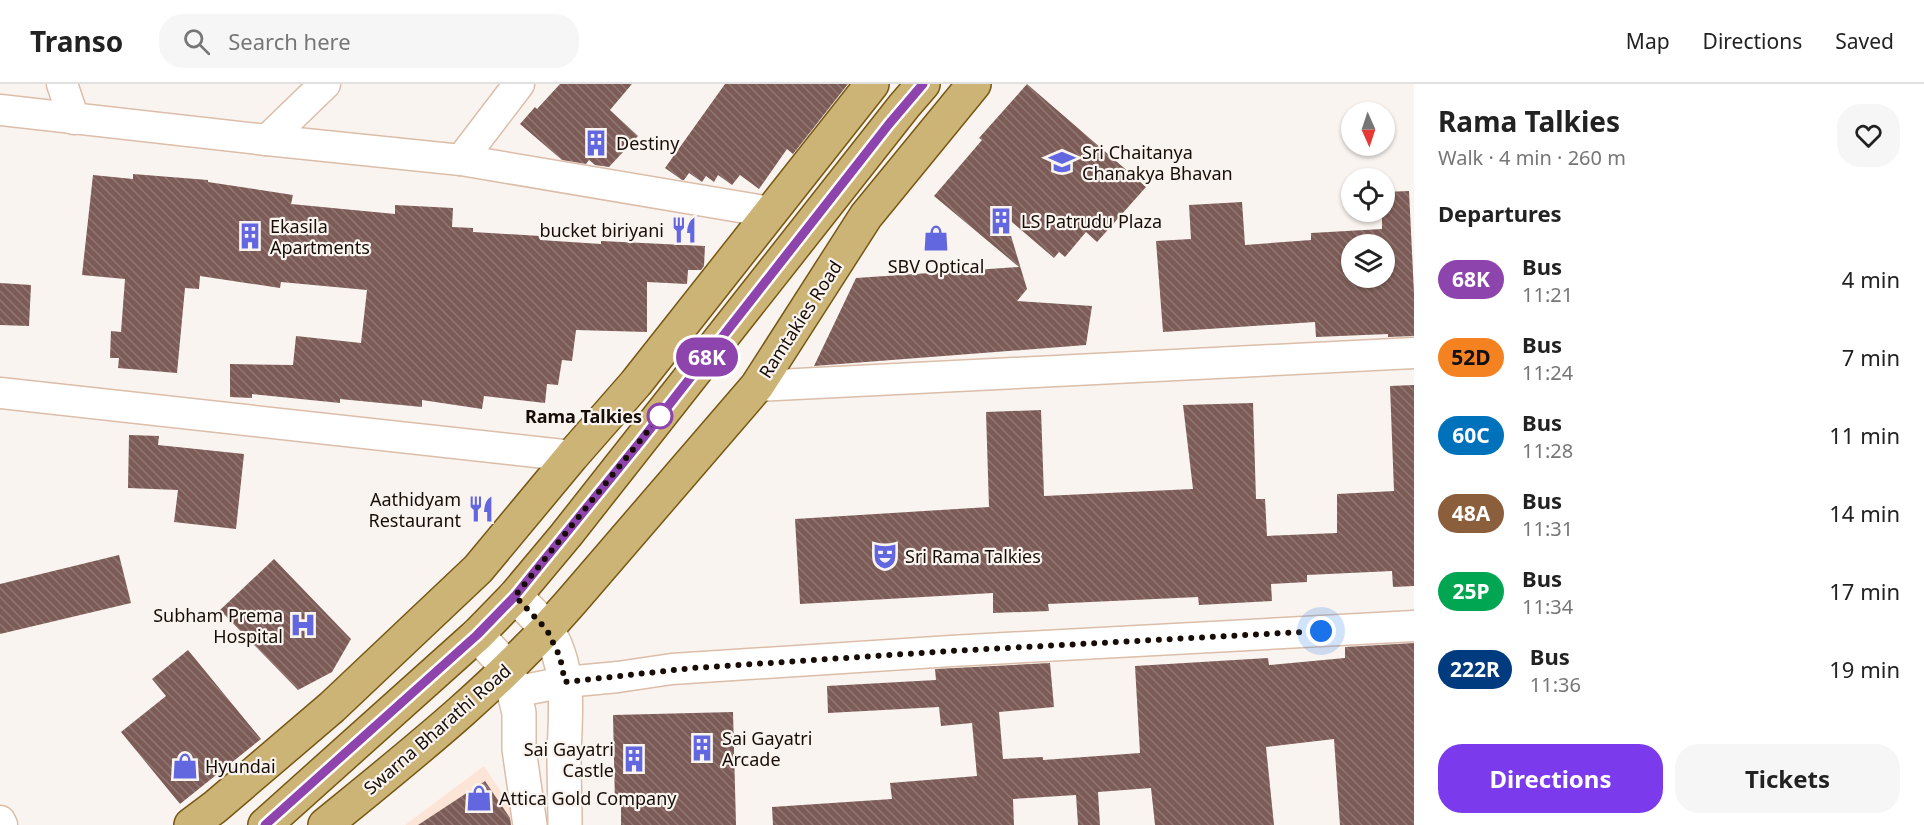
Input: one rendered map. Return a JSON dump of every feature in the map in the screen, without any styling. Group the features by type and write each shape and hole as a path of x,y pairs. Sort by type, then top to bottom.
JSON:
{"main road":[{"path":"191,825 332,707 478,569 636,383 872,84"},
{"path":"265,825 477,635 515,596 923,84"},
{"name":"Ramtakies Road","path":"547,630 757,386 866,216 974,84"},
{"path":"515,596 547,630 560,657 565,682 566,825"},
{"name":"Swarna Bharathi Road","path":"325,825 447,725 511,680 547,630"},
{"path":"477,635 511,680 519,713 519,749 530,825"}],"street":[{"path":"62,84 74,119"},
{"path":"267,141 325,84"},
{"path":"461,160 519,84"},
{"path":"0,110 267,141 461,160 770,212"},
{"path":"757,386 1414,353"},
{"path":"0,393 572,456"},
{"path":"511,680 565,682 704,667 1414,626"},
{"path":"0,820 2,825"}],"shaded area":[{"path":"484,766 516,815 517,825 405,825"}],"building":[{"path":"560,84 632,84 610,110 638,136 609,167 595,165 589,160 586,164 562,160 520,124"},
{"path":"725,84 848,84 793,154 787,149 759,189 740,175 732,185 718,175 714,182 706,176 702,182 689,173 682,180 665,168"},
{"path":"1027,84 1146,187 1097,242 1086,232 1065,257 1059,252 1054,258 1005,216 1027,289 1017,301 1092,306 1086,345 814,366 856,278 1019,267 934,196 982,140 979,138"},
{"path":"133,174 208,180 208,182 293,195 291,204 395,214 395,205 453,208 452,227 473,228 473,232 540,236 540,240 601,244 601,241 705,246 704,266 701,270 688,270 687,284 647,282 647,332 576,330 572,361 562,360 558,385 547,384 545,403 484,396 482,409 422,400 422,407 340,399 340,403 252,394 252,398 230,397 230,364 293,365 296,336 361,343 367,290 281,282 280,288 200,276 199,289 185,288 177,373 118,368 119,358 110,358 111,331 121,332 125,279 82,275 93,175 133,179"},
{"path":"1409,191 1414,336 1388,337 1388,334 1316,337 1315,322 1163,332 1156,241 1191,239 1189,205 1242,202 1245,245 1311,240 1311,233 1382,229 1382,222 1395,222 1395,192"},
{"path":"0,283 31,285 29,326 0,325"},
{"path":"1414,385 1414,586 1393,587 1392,571 1307,575 1307,582 1271,584 1272,601 1199,605 1198,597 1048,604 1049,611 993,613 993,593 800,604 795,519 989,507 986,412 1041,410 1044,496 1193,489 1183,405 1253,403 1256,499 1265,499 1267,536 1337,533 1337,494 1394,491 1390,386"},
{"path":"129,435 159,436 158,445 244,454 236,529 174,522 178,490 128,488"},
{"path":"119,555 131,603 0,634 0,584"},
{"path":"274,559 351,639 332,672 298,690 220,610"},
{"path":"1414,643 1414,825 1340,825 1334,739 1266,747 1274,825 1155,825 1151,788 1098,792 1100,825 1078,825 1076,795 1013,799 1014,825 773,825 772,807 892,799 890,783 977,776 972,723 941,726 939,707 828,713 827,686 936,680 935,669 1050,663 1054,707 999,712 1003,759 1043,757 1043,760 1140,753 1135,666 1268,658 1269,665 1345,658 1345,647"},
{"path":"188,650 261,739 180,804 121,732 166,696 152,679"},
{"path":"733,712 736,825 621,825 621,804 615,804 613,715"},
{"path":"485,781 510,818 511,825 418,825"}],"bus line":[{"name":"68K","path":"265,825 477,635 515,596 596,498 889,124 923,84"}],"place":[{"name":"Destiny","path":"596,143"},
{"name":"Sri Chaitanya Chanakya Bhavan","path":"1062,162"},
{"name":"LS Patrudu Plaza","path":"1001,221"},
{"name":"bucket biriyani","path":"684,230"},
{"name":"Ekasila Apartments","path":"250,236"},
{"name":"SBV Optical","path":"936,238"},
{"name":"Rama Talkies","path":"660,416"},
{"name":"Aathidyam Restaurant","path":"481,509"},
{"name":"Sri Rama Talkies","path":"885,556"},
{"name":"Subham Prema Hospital","path":"303,625"},
{"name":"Sai Gayatri Arcade","path":"702,748"},
{"name":"Sai Gayatri Castle","path":"634,759"},
{"name":"Hyundai","path":"185,766"},
{"name":"Attica Gold Company","path":"479,798"}],"route":[{"path":"660,416 515,596 547,630 560,657 565,682 672,669 1321,631"}]}
